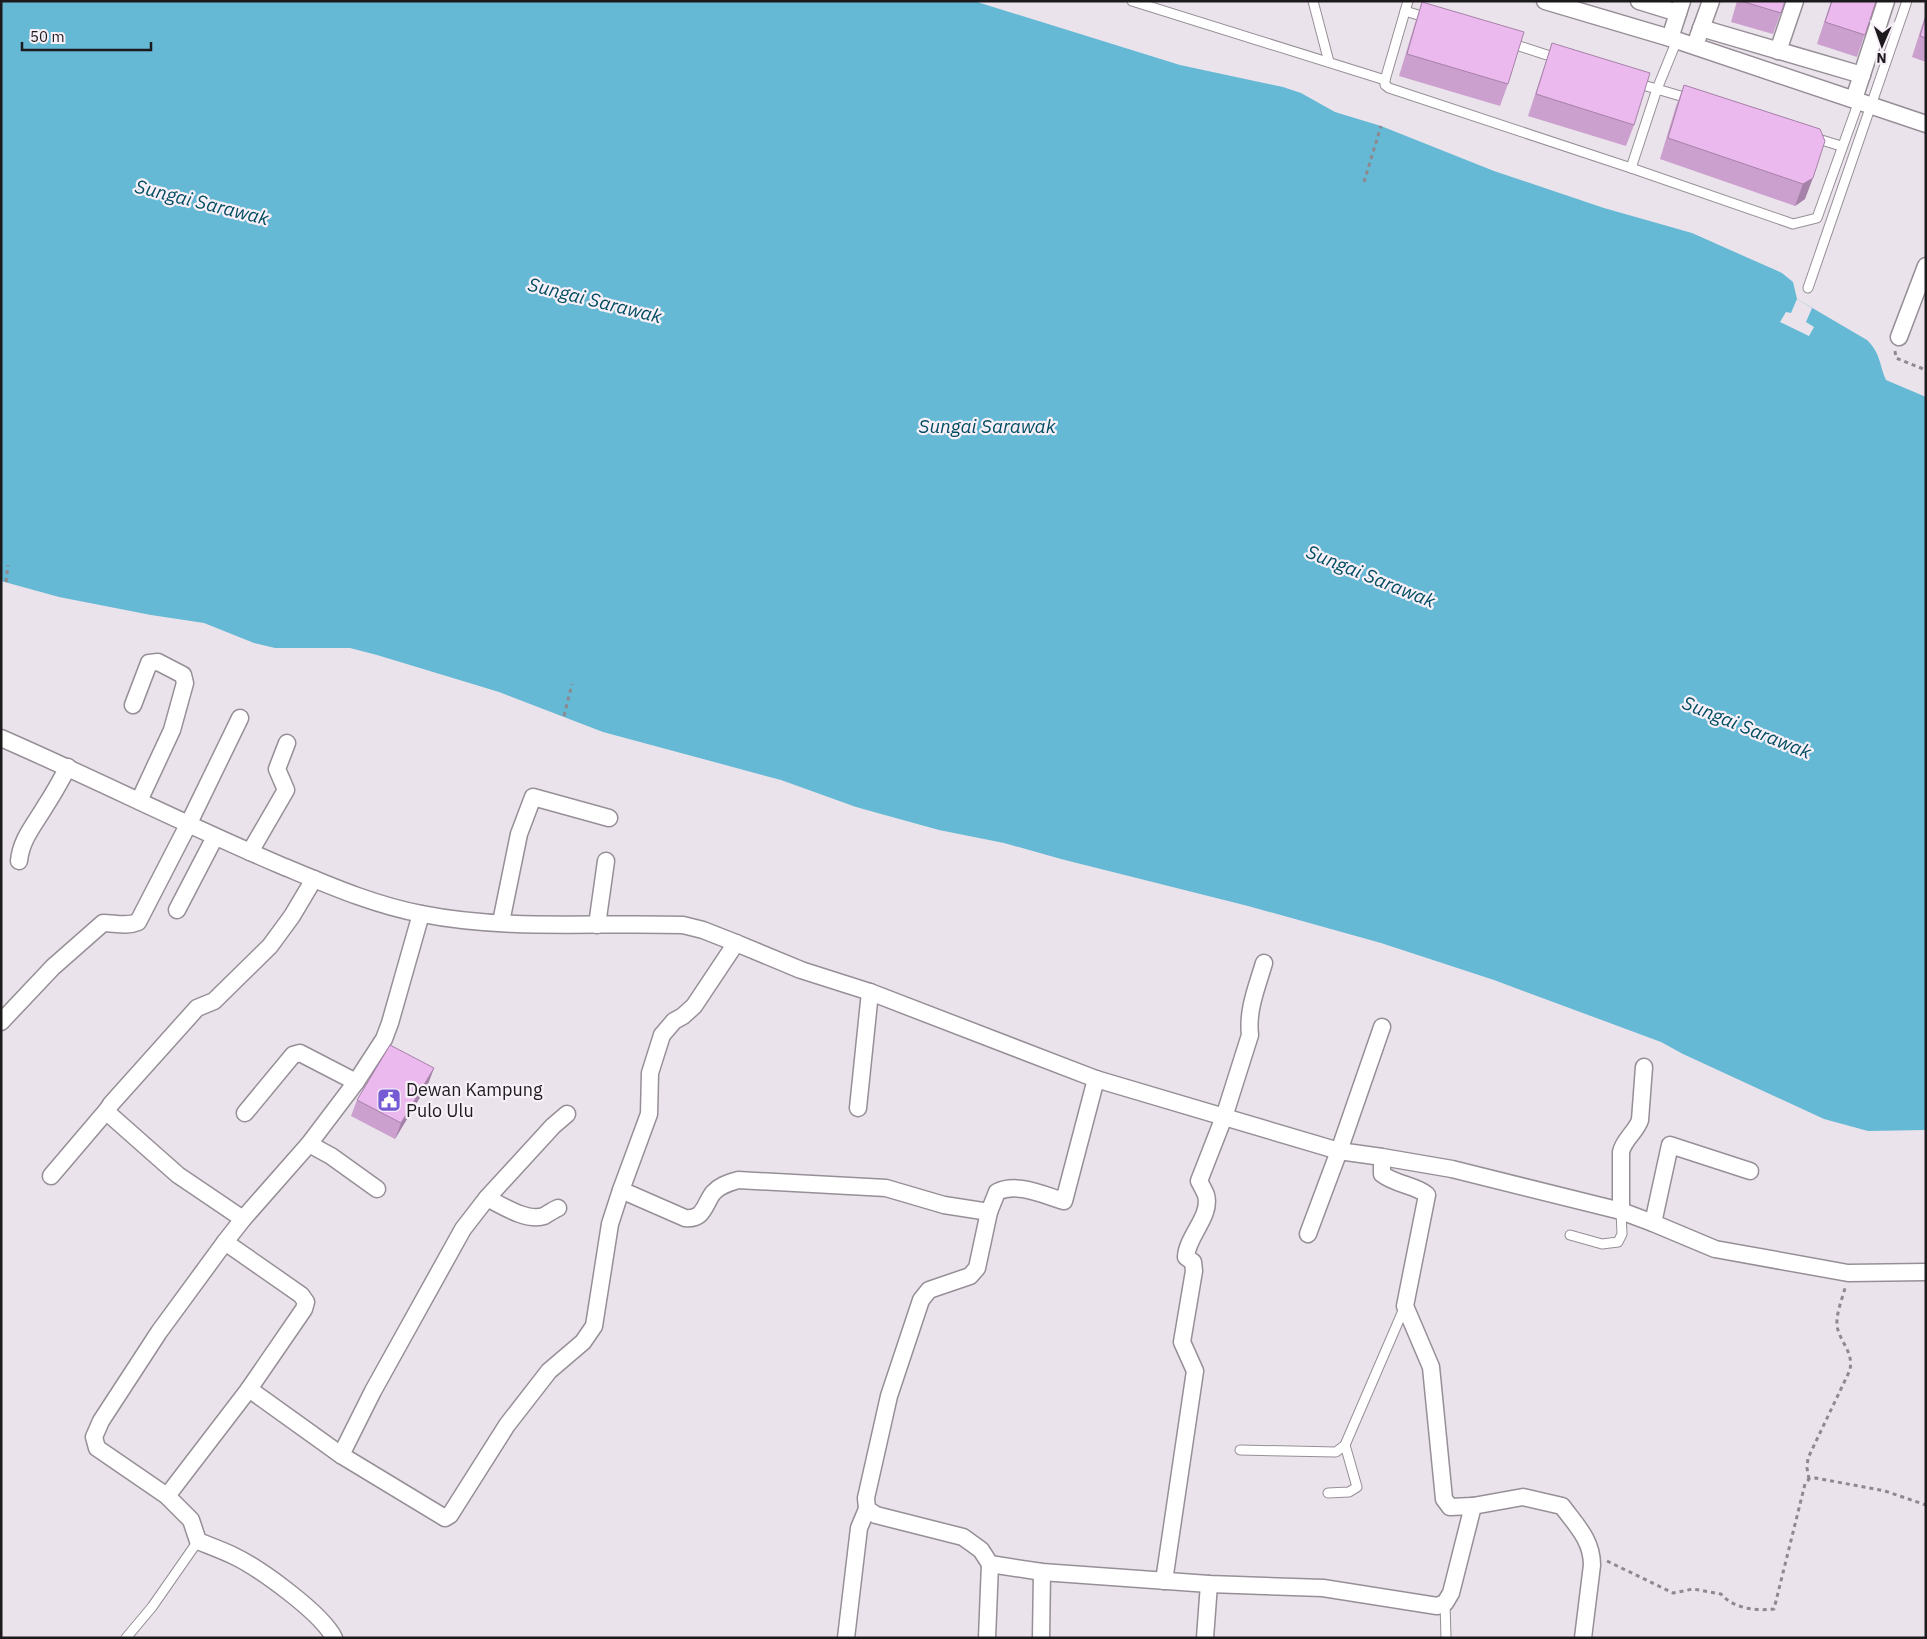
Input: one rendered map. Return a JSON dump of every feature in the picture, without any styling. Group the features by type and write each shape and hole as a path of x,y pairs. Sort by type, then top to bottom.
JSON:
{"street":[{"path":"1545,1 1695,46 1926,124"},
{"path":"1639,1 1680,7 1673,39"},
{"path":"1695,46 1710,1"},
{"path":"1778,51 1795,1"},
{"path":"1861,102 1862,75 1886,1"},
{"path":"1701,28 1862,75"},
{"path":"1900,337 1926,266"},
{"path":"133,705 149,663 158,662 184,676 185,683 172,730 140,801"},
{"path":"1,1022 53,967 103,923 128,926 138,922 240,718"},
{"path":"1,738 68,767 215,837 314,879 370,900 421,914 501,922 683,925 703,930 801,970 870,992 1096,1079 1339,1151 1452,1169 1621,1212 1715,1249 1848,1273 1926,1272"},
{"path":"250,852 286,790 277,769 287,743"},
{"path":"19,861 20,848 27,834 46,806 68,767"},
{"path":"501,922 519,834 533,796 609,818"},
{"path":"177,910 215,837"},
{"path":"597,925 606,861"},
{"path":"51,1176 111,1104 197,1008 214,1001 270,946 292,916 314,879"},
{"path":"334,1638 330,1630 303,1604 259,1572 234,1556 198,1540 191,1520 167,1496 97,1448 94,1437 101,1421 158,1332 243,1219 309,1144 356,1082 384,1039 421,914"},
{"path":"249,1389 341,1455 437,1515 445,1518 450,1515 507,1425 549,1371 583,1342 594,1326 610,1224 649,1114 650,1073 662,1035 674,1021 694,1006 736,943"},
{"path":"1164,1580 1195,1371 1182,1342 1194,1271 1193,1262 1186,1257 1186,1248 1206,1211 1206,1196 1199,1181 1224,1117 1250,1035 1248,1022 1250,1010 1264,963"},
{"path":"858,1108 870,992"},
{"path":"1308,1234 1382,1027"},
{"path":"245,1114 293,1055 300,1052 356,1082"},
{"path":"1621,1212 1621,1152 1623,1143 1638,1126 1640,1120 1644,1067"},
{"path":"846,1638 859,1528 867,1509 866,1498 889,1396 921,1300 929,1290 970,1276 977,1268 989,1212 997,1192 1006,1188 1019,1188 1064,1201 1096,1079"},
{"path":"108,1109 109,1114 133,1137 178,1175 243,1219"},
{"path":"341,1455 373,1391 463,1229 487,1198 567,1114"},
{"path":"309,1144 330,1156 377,1189"},
{"path":"1653,1223 1670,1145 1750,1172"},
{"path":"1382,1157 1382,1174 1389,1180 1422,1191 1427,1195 1405,1306 1431,1366 1444,1500 1450,1507 1473,1506 1523,1497 1562,1506 1588,1542 1592,1553 1583,1638"},
{"path":"621,1190 685,1218 693,1219 700,1215 714,1192 724,1184 738,1180 886,1188 944,1205 989,1212"},
{"path":"487,1198 512,1211 534,1218 543,1216 558,1208"},
{"path":"167,1496 249,1389 304,1309 306,1302 301,1295 225,1242"},
{"path":"990,1564 1042,1572 1209,1584 1323,1588 1437,1606 1445,1603 1451,1593 1473,1506"},
{"path":"867,1509 876,1515 962,1537 981,1550 990,1564 987,1638"},
{"path":"1041,1638 1042,1572"},
{"path":"1205,1638 1209,1584"}],"lane":[{"path":"1132,1 1385,80"},
{"path":"1313,1 1329,62"},
{"path":"1408,1 1385,80 1389,88 1632,168 1793,224 1817,218 1842,146 1907,1"},
{"path":"1405,11 1433,20"},
{"path":"1632,168 1673,39"},
{"path":"1498,40 1564,60"},
{"path":"1629,80 1703,103"},
{"path":"1808,288 1861,102"},
{"path":"1805,134 1842,146"},
{"path":"1570,1235 1602,1244 1618,1242 1622,1234 1621,1212"},
{"path":"1240,1450 1336,1452 1345,1445 1405,1306"},
{"path":"1328,1493 1349,1492 1357,1487 1345,1445"},
{"path":"126,1638 152,1607 198,1540"},
{"path":"1445,1603 1446,1638"}],"path":[{"path":"1364,182 1381,126"},
{"path":"1900,337 1894,353 1896,358 1926,370"},
{"path":"6,582 8,565"},
{"path":"564,716 572,684"},
{"path":"1809,1479 1808,1458 1850,1370 1852,1360 1837,1328 1838,1315 1848,1273"},
{"path":"1592,1553 1673,1593 1693,1589 1721,1594 1736,1605 1758,1610 1774,1609 1805,1484 1809,1479 1816,1478 1885,1492 1926,1505"}],"water":[{"name":"Sungai Sarawak","path":"1,1 974,1 1180,65 1283,87 1301,93 1335,112 1381,126 1494,171 1604,208 1692,233 1782,273 1793,282 1797,299 1867,340 1872,345 1886,380 1926,397 1926,1130 1868,1131 1824,1119 1661,1042 1494,980 1381,943 1248,906 1004,843 939,830 856,807 781,780 603,732 499,692 377,655 350,648 275,648 254,643 204,623 59,597 1,581"}],"pier":[{"path":"1797,299 1812,308 1806,322 1814,327 1809,336 1780,322 1786,312 1791,313"}],"building":[{"path":"1741,1 1785,1 1781,13"},
{"path":"1832,1 1876,1 1865,35 1825,22"},
{"path":"1422,2 1524,32 1508,84 1407,54"},
{"path":"1926,16 1926,38 1920,36"},
{"path":"1552,43 1650,73 1634,125 1536,94"},
{"path":"1684,85 1820,129 1825,141 1813,178 1803,184 1668,138"},
{"name":"Dewan Kampung Pulo Ulu","path":"390,1045 434,1068 401,1123 357,1100"}],"place":[{"name":"Dewan Kampung Pulo Ulu","path":"389,1100"}]}
